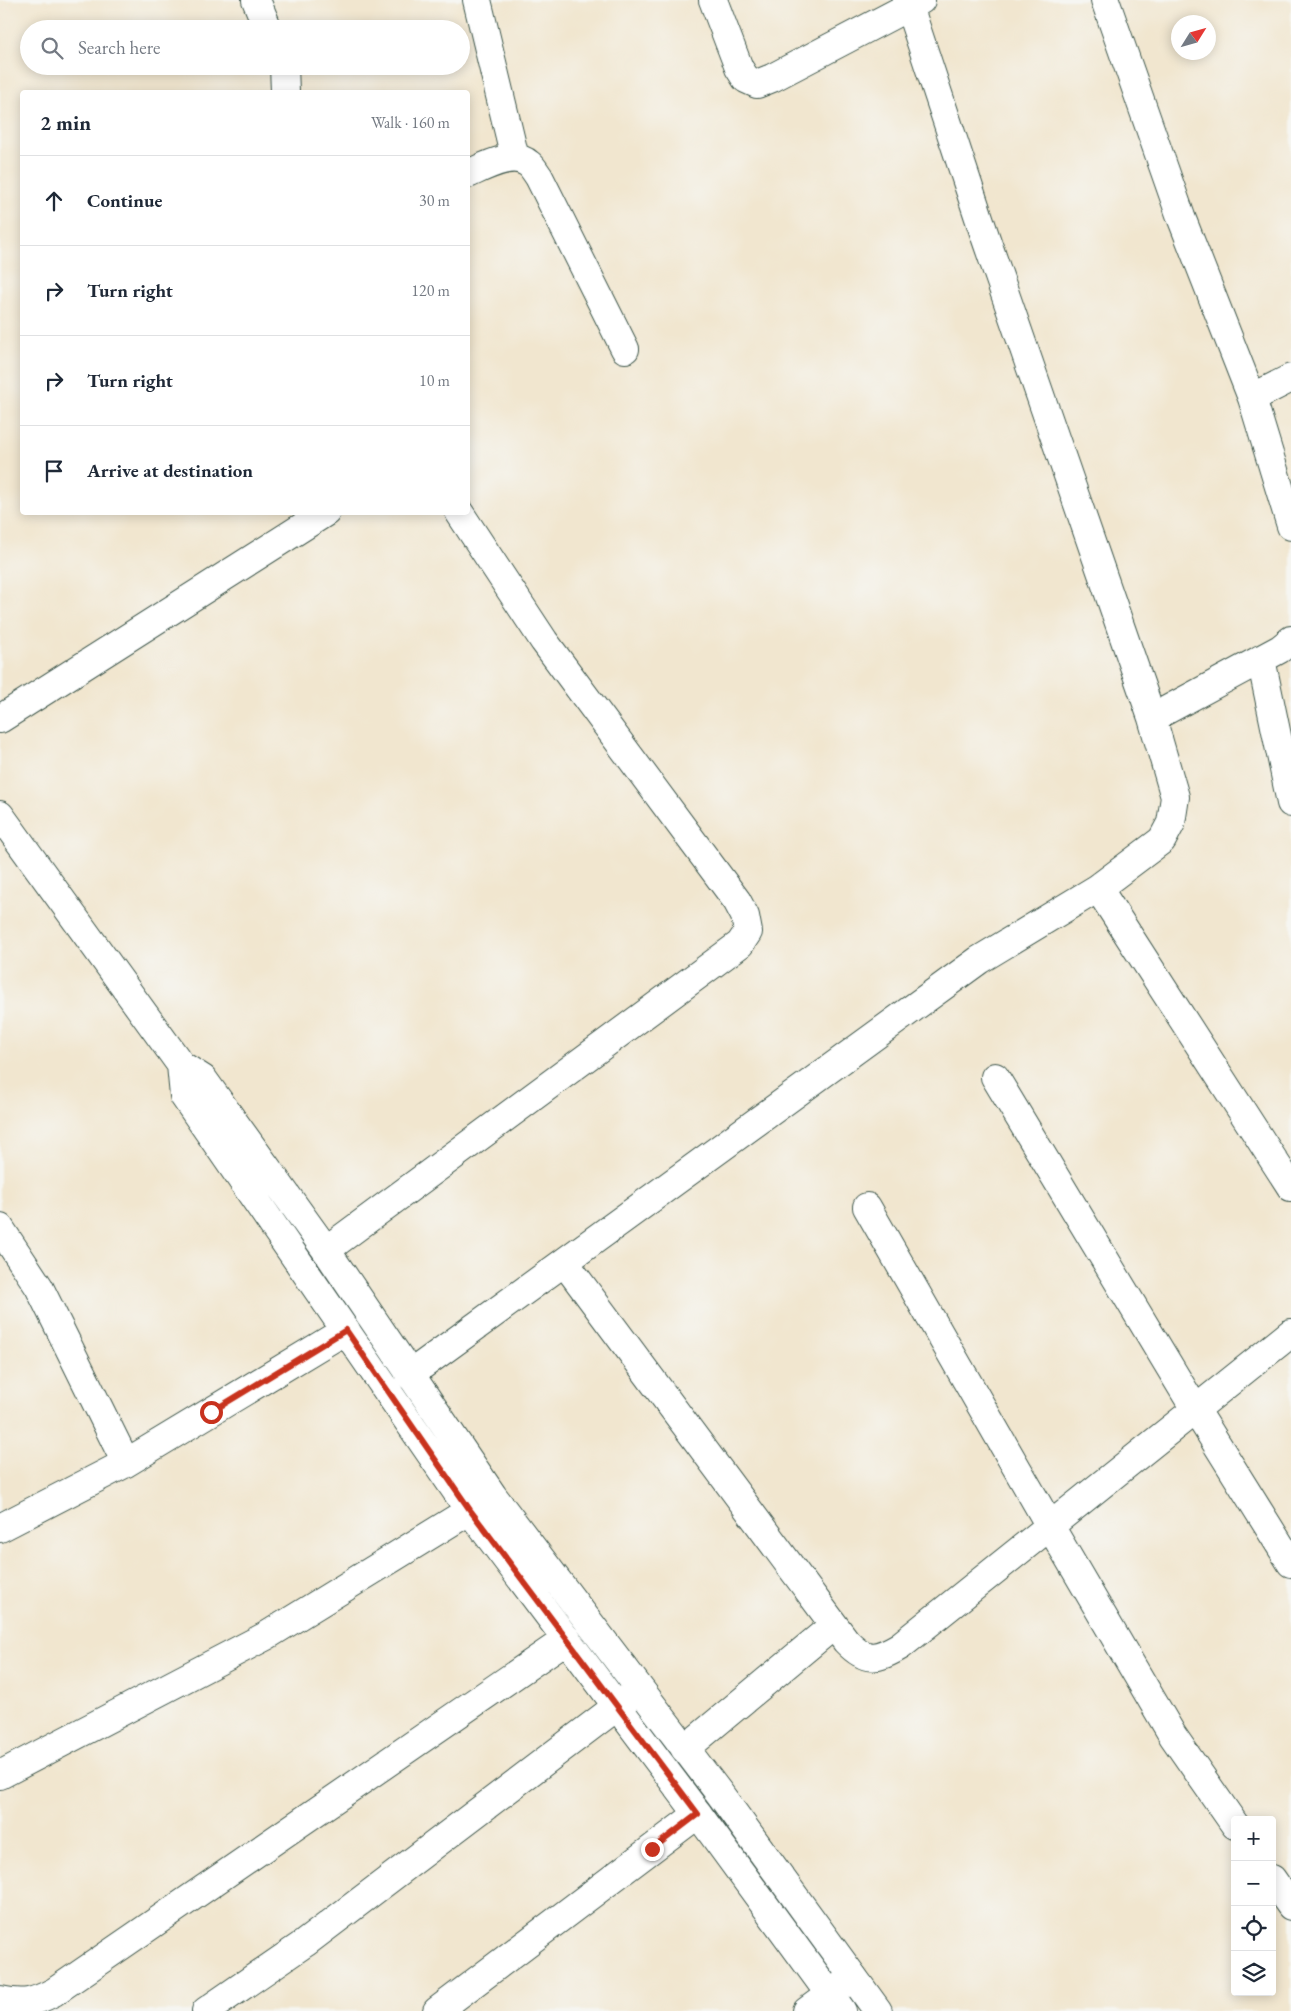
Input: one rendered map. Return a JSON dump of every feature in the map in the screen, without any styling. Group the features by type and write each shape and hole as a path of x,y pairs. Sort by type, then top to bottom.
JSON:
{"street":[{"path":"256,0 264,20"},
{"path":"477,0 515,158"},
{"path":"409,1375 979,960 1098,888 1162,840 1170,823 1175,797 1152,718 986,239 912,2 772,78 757,84 746,79 739,68 713,0"},
{"path":"1105,0 1182,217 1252,398 1291,526"},
{"path":"284,75 285,90"},
{"path":"470,173 494,163 515,158 529,163 539,177 625,349"},
{"path":"1252,398 1291,378"},
{"path":"0,719 321,515"},
{"path":"326,1250 740,944 748,932 745,916 737,901 544,641 461,515"},
{"path":"1152,718 1280,649 1291,640"},
{"path":"1260,660 1291,803"},
{"path":"0,815 181,1065 203,1079 326,1250 409,1375 482,1503 562,1632 698,1814 835,2003"},
{"path":"1098,888 1291,1187"},
{"path":"181,1065 184,1096 346,1330 482,1503 576,1606 686,1749 878,2011"},
{"path":"995,1077 1195,1409 1291,1563"},
{"path":"867,1207 1050,1526 1174,1736 1231,1819"},
{"path":"0,1228 39,1287 126,1463"},
{"path":"565,1263 834,1625 857,1653 871,1657 885,1655 900,1646 1291,1333"},
{"path":"0,1528 126,1463 346,1330"},
{"path":"0,1775 266,1636 482,1503"},
{"path":"0,2000 18,2004 35,2002 54,1992 562,1632 576,1606"},
{"path":"686,1749 834,1625"},
{"path":"206,2011 305,1943 640,1689"},
{"path":"437,2011 698,1814"},
{"path":"1276,1885 1291,1906"},
{"path":"807,2011 835,2003 854,1977"}],"route":[{"path":"211,1412 346,1330 470,1510 698,1814 652,1849"}]}
